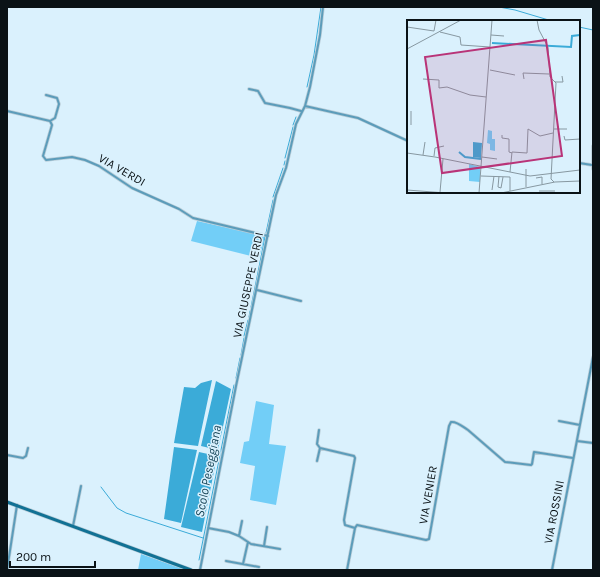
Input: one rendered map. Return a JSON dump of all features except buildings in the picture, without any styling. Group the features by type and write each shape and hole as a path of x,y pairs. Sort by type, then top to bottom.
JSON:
{"main road":[{"path":"7,502 191,570"}],"street":[{"name":"VIA GIUSEPPE VERDI","path":"200,570 276,195 286,168 296,124 301,111 305,106 310,87 320,35 323,7"},
{"path":"249,89 258,91 265,103 301,111"},
{"path":"7,111 50,121 55,118 59,104 57,98 46,95"},
{"path":"305,106 358,118 407,141"},
{"name":"VIA VERDI","path":"50,121 52,125 43,156 46,160 72,158 85,160 99,166 132,188 179,209 193,218 268,236"},
{"path":"593,146 593,169"},
{"path":"580,164 592,165"},
{"path":"257,290 301,301"},
{"name":"VIA ROSSINI","path":"552,570 593,357"},
{"path":"559,421 580,425"},
{"name":"VIA VENIER","path":"356,528 357,525 360,525 428,540 451,422 454,422 468,430 505,462 530,465 532,464 534,452 573,458"},
{"path":"317,461 320,448 317,444 319,430"},
{"path":"577,441 593,443"},
{"path":"7,455 23,458 26,456 28,448"},
{"path":"320,448 354,456 355,458 344,520 345,525 356,528 347,570"},
{"path":"73,526 81,486"},
{"path":"7,570 17,505"},
{"path":"239,536 242,521"},
{"path":"264,546 267,527"},
{"path":"208,528 229,532 248,542 280,548"},
{"path":"243,564 248,542"},
{"path":"226,561 259,567"}],"shaded area":[{"path":"197,221 265,236 259,258 191,241"},
{"path":"256,401 274,405 269,444 286,446 276,505 250,500 255,466 240,463 244,442 249,441"},
{"path":"141,554 186,570 138,570"}],"water":[{"path":"212,380 198,446 174,443 184,387 195,388 201,383"},
{"path":"216,381 231,389 218,450 201,446"},
{"path":"174,447 197,450 181,523 164,519"},
{"path":"199,452 217,456 202,532 181,527"}],"waterway":[{"name":"Scolo Peseggiana","path":"307,87 314,55 321,7"},
{"path":"499,7 549,20"},
{"path":"580,27 593,30"},
{"name":"Scolo Peseggiana","path":"293,125 296,117"},
{"name":"Scolo Peseggiana","path":"285,158 293,127"},
{"name":"Scolo Peseggiana","path":"284,165 285,161"},
{"name":"Scolo Peseggiana","path":"273,197 283,168"},
{"name":"Scolo Peseggiana","path":"266,233 273,200"},
{"name":"Scolo Peseggiana","path":"251,307 265,237"},
{"name":"Scolo Peseggiana","path":"249,317 250,311"},
{"name":"Scolo Peseggiana","path":"244,336 248,320"},
{"name":"Scolo Peseggiana","path":"241,355 244,338"},
{"name":"Scolo Peseggiana","path":"236,378 240,358"},
{"name":"Scolo Peseggiana","path":"199,560 234,385"},
{"path":"101,487 117,508 126,513 203,538"}]}
